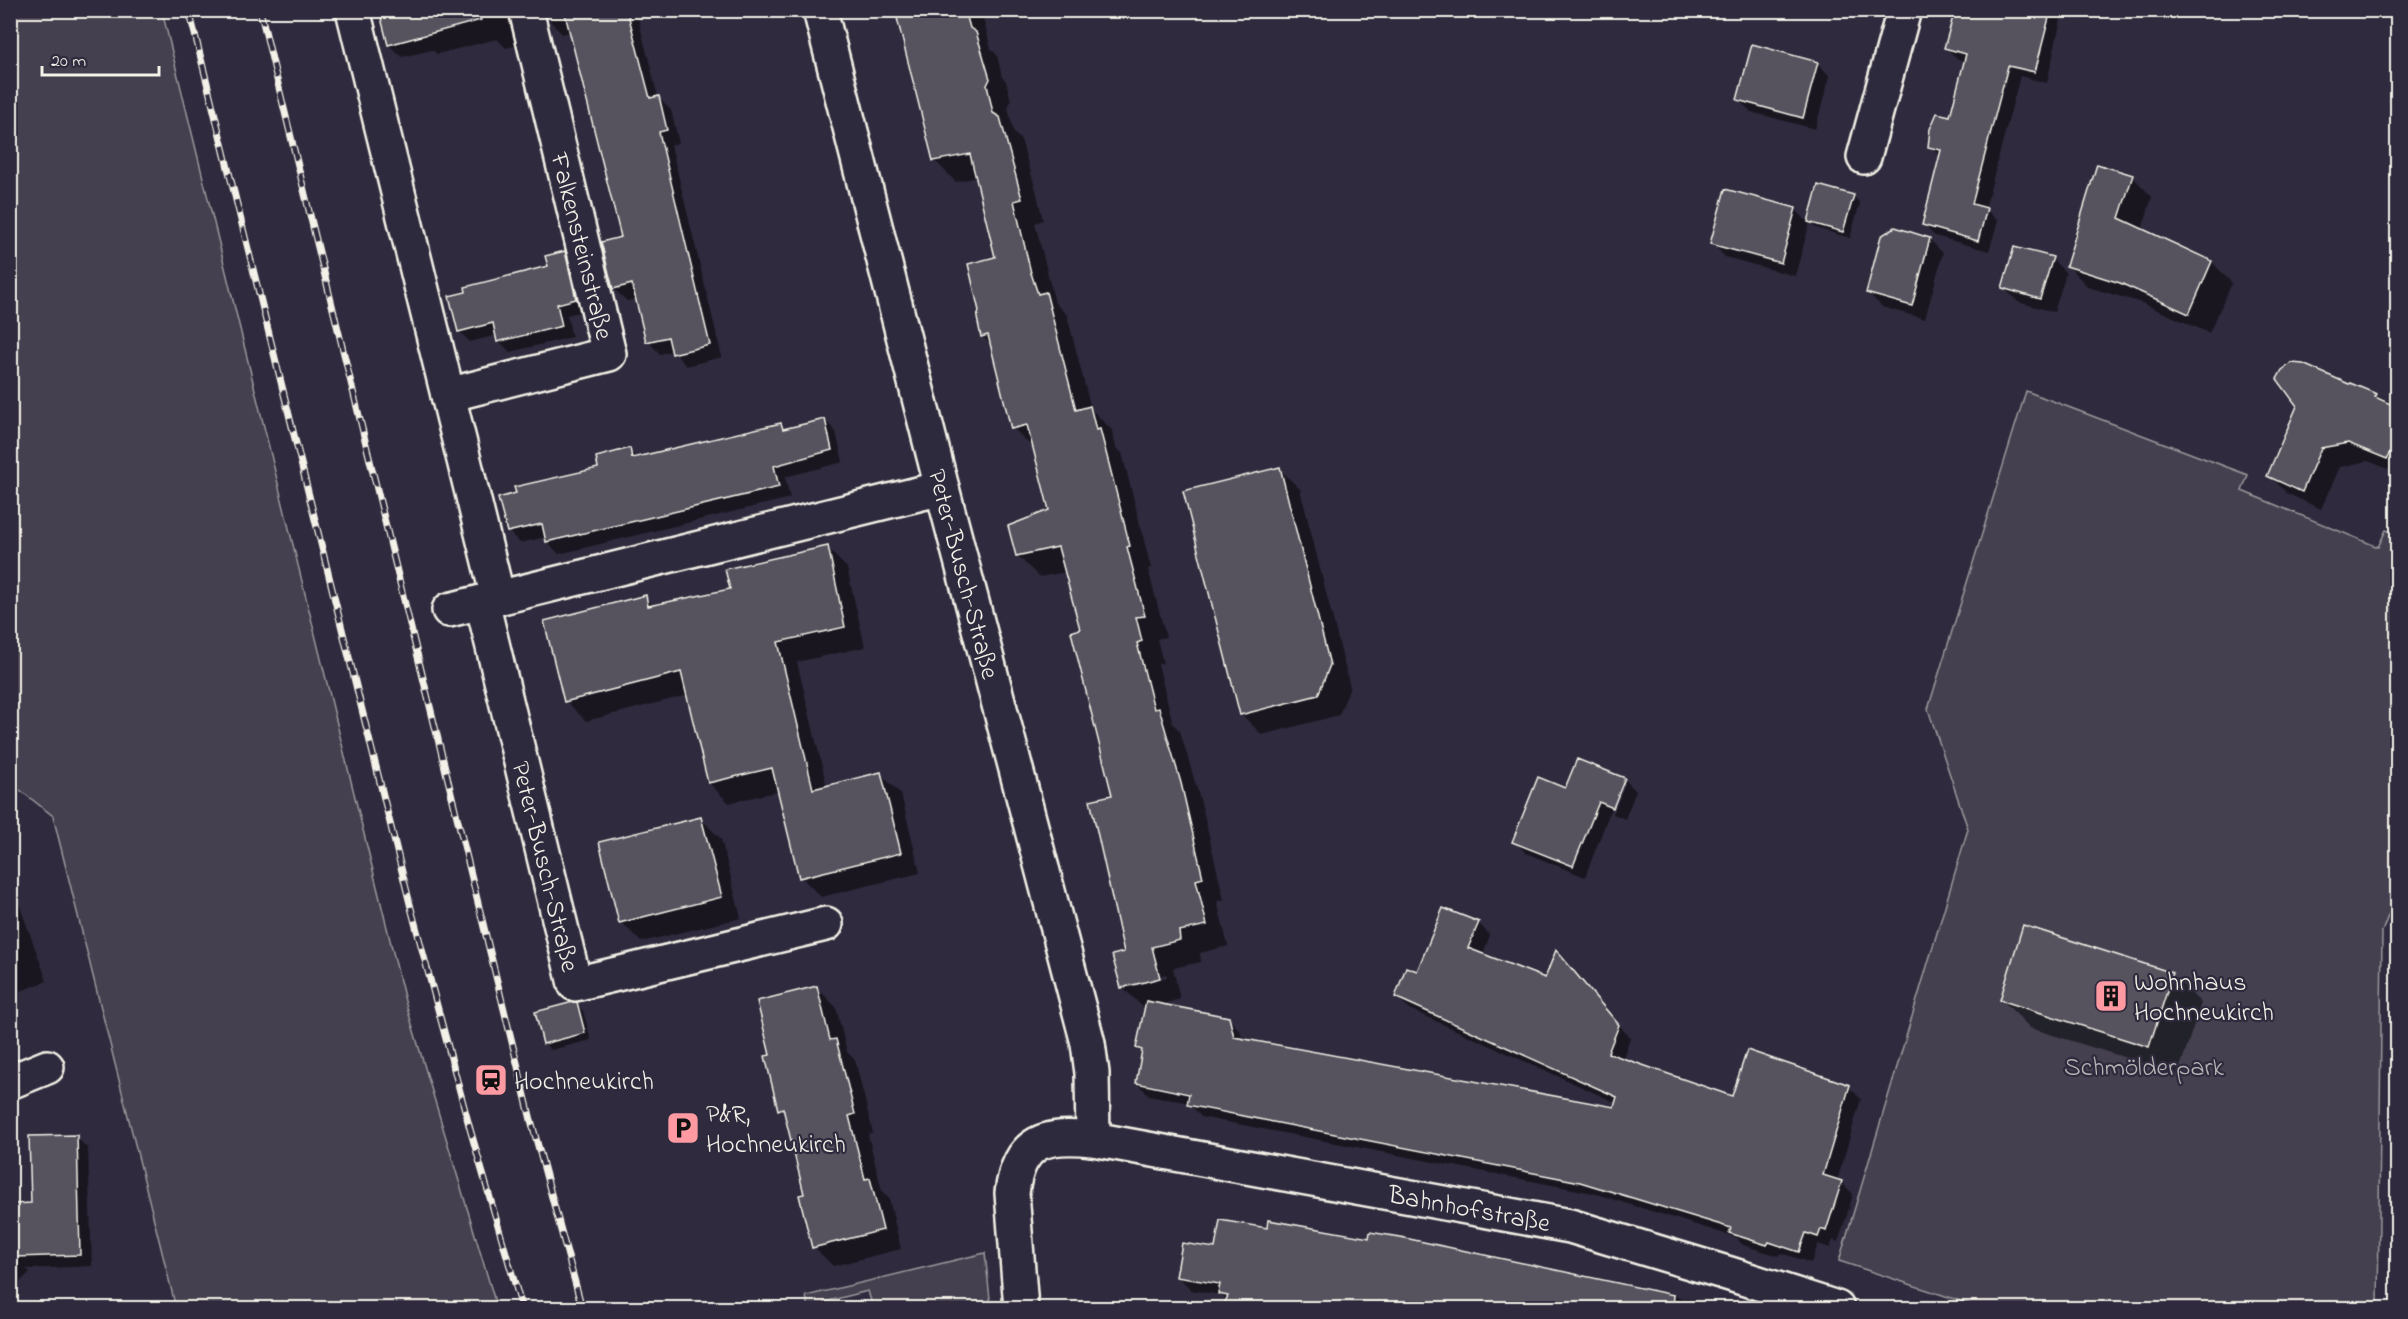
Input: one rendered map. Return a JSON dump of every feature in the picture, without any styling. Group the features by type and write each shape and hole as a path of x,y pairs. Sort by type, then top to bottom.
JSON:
{"street":[{"path":"353,10 448,395 490,600"},
{"name":"Falkensteinstraße","path":"448,395 609,354 526,10"},
{"name":"Peter-Busch-Straße","path":"820,10 942,488 1088,1043 1092,1073 1093,1138"},
{"path":"1864,157 1904,10"},
{"path":"449,610 942,488"},
{"name":"Peter-Busch-Straße","path":"490,600 575,984 826,924"},
{"path":"10,1082 47,1067"},
{"name":"Bahnhofstraße","path":"1021,1308 1012,1193 1014,1176 1020,1161 1029,1150 1053,1137 1093,1138 1570,1226 1838,1308"}],"green space":[{"path":"10,11 162,11 405,1001 497,1308 176,1308 53,816 11,783"},
{"name":"Schmölderpark","path":"2026,391 2248,475 2242,491 2378,547 2386,530 2397,534 2398,889 2382,932 2378,1308 1982,1308 1839,1261 1968,829 1928,709"},
{"path":"985,1253 991,1308 873,1308 868,1291 824,1302 825,1308 808,1306 806,1296"}],"building":[{"path":"379,10 480,10 481,20 388,45"},
{"path":"564,10 627,10 650,98 659,96 667,130 659,132 710,345 672,354 668,337 646,342 632,284 613,289 601,242 621,237"},
{"path":"895,10 965,10 970,28 976,32 990,79 987,85 993,113 1000,117 1022,199 1014,201 1031,273 1038,294 1046,292 1076,410 1090,406 1096,430 1100,429 1130,546 1127,547 1145,616 1136,617 1142,641 1137,643 1154,709 1159,708 1181,783 1203,878 1196,880 1207,925 1179,931 1180,940 1152,947 1160,978 1121,988 1112,955 1124,952 1090,800 1112,795 1071,632 1080,629 1058,547 1016,556 1008,526 1049,510 1027,425 1011,429 988,335 981,337 977,318 979,311 968,264 995,257 970,154 933,161"},
{"path":"1955,10 2051,10 2035,72 2008,66 1972,204 1987,208 1978,241 1922,225 1941,150 1928,147 1930,129 1937,113 1950,116 1966,54 1944,48"},
{"path":"1752,44 1818,62 1803,118 1737,100"},
{"path":"2097,164 2133,175 2119,218 2212,261 2189,314 2120,283 2066,266"},
{"path":"1818,185 1854,195 1843,232 1808,222"},
{"path":"1725,189 1796,208 1781,263 1710,244"},
{"path":"1895,227 1930,238 1912,306 1866,293 1881,236"},
{"path":"2014,247 2053,257 2040,299 2002,288"},
{"path":"565,251 576,299 557,304 562,326 497,342 493,323 458,332 449,296 466,292 465,287 548,266 545,256"},
{"path":"2292,363 2303,364 2377,394 2375,397 2397,407 2397,435 2387,459 2348,443 2321,448 2302,492 2267,476 2297,406 2277,379 2282,370"},
{"path":"825,419 832,450 774,466 779,487 546,542 542,524 507,532 498,498 516,493 514,487 598,468 596,457 630,448 632,458 781,423 783,429"},
{"path":"1280,467 1330,665 1318,695 1240,715 1183,491"},
{"path":"828,546 845,627 778,642 813,789 881,772 901,853 799,878 772,768 708,783 681,672 564,702 544,621 646,595 648,606 730,589 725,569"},
{"path":"1577,759 1625,778 1613,808 1599,802 1573,866 1512,842 1538,777 1565,788"},
{"path":"701,817 722,897 619,923 599,842"},
{"path":"1443,908 1479,922 1468,948 1545,978 1556,950 1619,1025 1608,1053 1732,1096 1747,1050 1850,1085 1823,1175 1842,1181 1826,1231 1821,1229 1818,1237 1806,1233 1799,1252 1729,1233 1731,1228 1580,1182 1187,1105 1189,1094 1136,1083 1142,1050 1136,1048 1146,1001 1229,1017 1234,1037 1614,1107 1617,1097 1395,997 1406,967 1417,971"},
{"name":"Wohnhaus Hochneukirch","path":"2023,925 2173,973 2149,1047 2000,1000"},
{"path":"817,986 830,1040 836,1039 855,1114 849,1116 865,1179 870,1178 883,1230 812,1248 799,1195 804,1194 783,1108 778,1110 765,1056 770,1055 757,1001"},
{"path":"577,1002 585,1033 543,1044 535,1012"},
{"path":"77,1135 80,1255 15,1257 13,1204 31,1203 29,1136"},
{"path":"1220,1220 1267,1228 1268,1220 1369,1238 1370,1232 1400,1237 1674,1295 1673,1308 1222,1308 1228,1296 1218,1294 1220,1284 1176,1277 1182,1243 1215,1248"}],"railway":[{"path":"189,10 411,908 470,1129 522,1308"},
{"path":"260,10 531,1120 582,1308"}],"place":[{"name":"Wohnhaus Hochneukirch","path":"2111,996"},
{"name":"Hochneukirch","path":"491,1080"},
{"name":"P&R, Hochneukirch","path":"683,1128"}]}
